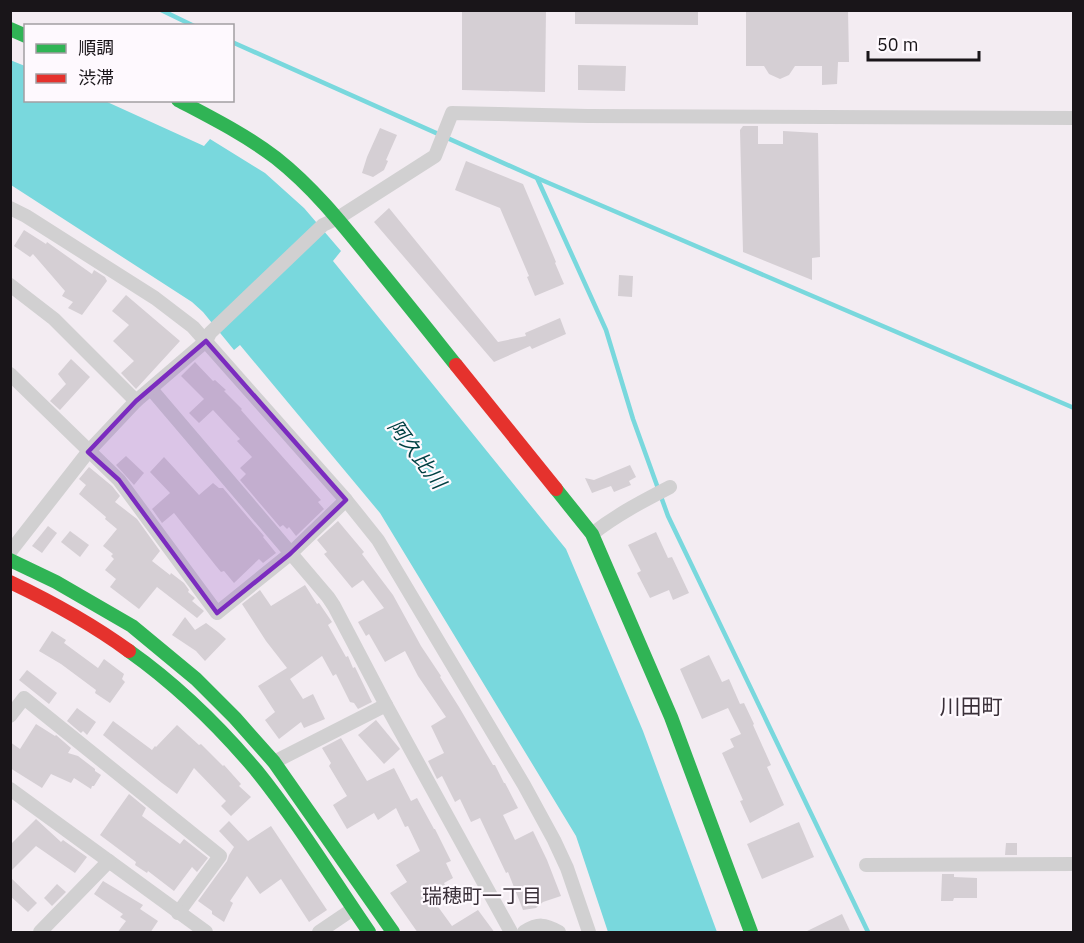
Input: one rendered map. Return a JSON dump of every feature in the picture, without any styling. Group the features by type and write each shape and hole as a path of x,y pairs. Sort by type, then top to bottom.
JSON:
{"street":[{"path":"10,29 24,35"},
{"path":"182,102 256,143 317,195 338,218 592,534 671,717 751,933"},
{"path":"10,552 88,452 136,401 208,337 323,225 338,218 435,156 452,113 588,116 1074,117"},
{"path":"10,208 155,298 208,337 378,540 524,785 554,840 567,868 589,933"},
{"path":"10,285 54,319 136,401"},
{"path":"10,374 119,480 217,613 291,554 346,500"},
{"path":"151,389 334,606 512,933"},
{"path":"592,534 670,487"},
{"path":"10,560 56,582 132,627 196,679 274,762 393,933"},
{"path":"10,582 84,619 154,668 185,695 222,732 283,807 369,933"},
{"path":"10,716 24,698 220,856 178,913"},
{"path":"274,762 386,705"},
{"path":"13,796 109,861 206,933"},
{"path":"40,933 109,861"},
{"path":"866,865 1074,864"},
{"path":"319,933 353,909"},
{"path":"524,933 540,925 559,933"}],"highlighted area":[{"path":"206,341 346,500 290,554 217,613 119,480 88,452 136,401"}],"water":[{"name":"阿久比川","path":"10,60 24,66 24,102 107,102 204,146 210,139 265,173 304,208 341,251 333,261 566,549 643,731 717,932 608,932 576,836 380,513 240,345 234,350 192,302 11,185"}],"building":[{"path":"462,10 546,10 545,92 462,90"},
{"path":"575,10 698,10 698,25 575,24"},
{"path":"746,10 848,10 849,62 838,62 837,84 822,85 822,66 795,66 789,75 780,79 769,74 764,66 746,66"},
{"path":"578,65 626,66 625,91 578,90"},
{"path":"743,126 758,126 758,144 783,144 783,131 818,133 820,257 812,258 812,280 743,252 740,130"},
{"path":"380,128 397,135 384,170 373,177 362,173"},
{"path":"466,161 523,184 564,284 535,296 527,277 529,276 500,208 455,190"},
{"path":"389,208 498,342 526,336 525,333 560,318 566,334 532,349 530,346 494,362 374,222"},
{"path":"24,230 46,244 47,242 92,274 94,270 105,277 107,281 82,315 68,308 73,302 62,296 65,291 33,254 30,257 14,246"},
{"path":"619,275 633,276 632,297 618,296"},
{"path":"126,295 180,341 136,389 121,373 134,361 113,341 129,325 112,311"},
{"path":"71,359 90,377 60,410 50,401 66,384 58,374"},
{"path":"195,362 213,381 215,380 226,390 224,391 321,500 318,502 324,509 296,536 289,527 287,529 283,525 280,527 240,480 246,474 240,468 252,457 237,441 240,439 213,410 199,423 189,413 204,399 181,376"},
{"path":"126,456 144,473 134,485 116,465"},
{"path":"164,457 199,495 213,483 223,488 276,553 263,563 259,559 234,583 224,571 221,572 174,513 162,523 152,509 170,493 150,472"},
{"path":"630,465 636,477 629,481 631,485 614,492 611,486 592,493 585,478 594,480"},
{"path":"89,467 112,486 120,496 115,502 137,519 160,551 152,561 184,583 188,592 195,598 192,601 204,611 197,618 157,587 139,609 110,587 116,579 105,570 114,559 111,556 113,554 103,546 117,529 79,494 86,485 79,479"},
{"path":"338,521 364,552 362,554 393,595 421,646 505,783 518,808 503,815 515,840 533,831 561,896 543,902 536,908 523,910 508,872 506,873 480,818 471,822 460,799 455,802 442,776 437,779 428,761 444,753 431,726 446,717 418,676 405,651 385,662 369,634 366,636 358,622 384,608 363,580 352,588 324,554 327,552 317,540"},
{"path":"48,526 57,533 42,553 32,546"},
{"path":"70,531 89,545 80,557 61,542"},
{"path":"656,532 668,558 672,557 689,593 673,600 669,590 650,598 637,573 641,571 628,545"},
{"path":"305,585 332,622 328,625 353,668 355,667 372,702 358,709 354,703 350,702 336,674 333,676 322,656 290,679 303,699 313,694 325,719 304,728 301,722 279,739 265,720 275,712 258,686 287,668 242,604 260,590 271,606"},
{"path":"185,617 195,630 206,623 226,639 205,661 196,651 172,635"},
{"path":"52,631 66,640 64,643 98,668 104,659 124,674 122,679 125,682 110,703 61,664 39,651"},
{"path":"709,655 722,682 729,679 740,704 744,703 771,765 767,767 784,805 750,823 740,801 743,800 722,753 734,747 730,739 741,734 728,708 702,719 680,669"},
{"path":"27,670 57,693 49,704 19,680"},
{"path":"77,708 96,722 87,735 83,731 81,733 67,721"},
{"path":"376,720 400,749 384,764 358,735"},
{"path":"113,721 152,750 177,725 224,765 241,784 239,786 251,797 231,816 221,806 226,801 194,768 177,794 103,735"},
{"path":"36,724 56,735 71,748 68,753 78,756 101,775 91,789 74,778 71,783 51,774 42,788 10,768 10,742 20,749"},
{"path":"341,738 367,781 394,768 411,801 417,798 451,861 446,863 453,878 444,883 445,885 428,893 452,926 478,910 495,933 418,933 390,893 407,882 396,865 420,851 408,826 405,827 396,808 378,820 374,813 347,829 333,805 347,796 329,766 331,763 322,748"},
{"path":"129,794 146,808 142,816 180,844 184,839 208,858 197,872 192,867 174,891 148,871 147,873 135,865 136,862 100,835"},
{"path":"36,819 61,842 63,840 87,857 75,873 36,846 10,872 10,845"},
{"path":"229,821 248,841 271,826 327,910 309,922 281,879 260,894 247,876 230,901 233,903 224,922 212,914 212,911 198,901 227,861 234,847 219,831"},
{"path":"799,822 814,857 762,879 747,844"},
{"path":"1006,843 1017,843 1017,855 1005,855"},
{"path":"942,874 977,878 977,898 954,898 953,901 941,901"},
{"path":"10,877 37,903 28,912 10,896"},
{"path":"103,881 143,905 140,909 158,921 150,933 117,933 126,921 120,917 123,914 94,894"},
{"path":"57,884 66,892 52,906 44,898"},
{"path":"842,914 851,933 803,933"}],"waterway":[{"path":"161,10 190,24"},
{"path":"234,43 537,178 606,330 633,419 668,516 868,932"},
{"path":"537,178 1074,408"}],"traffic: fast":[{"path":"10,29 24,35"},
{"path":"182,102 253,142 276,158 303,182 351,234 456,365"},
{"path":"556,489 592,534 671,717 751,932"},
{"path":"10,560 56,582 132,626 196,679 274,762 393,932"},
{"path":"129,651 196,706 256,770 300,829 369,932"}],"traffic: jam":[{"path":"456,365 556,489"},
{"path":"10,582 71,614 129,651"}],"district":[{"name":"川田町","path":"971,707"},
{"name":"瑞穂町一丁目","path":"482,896"}]}
